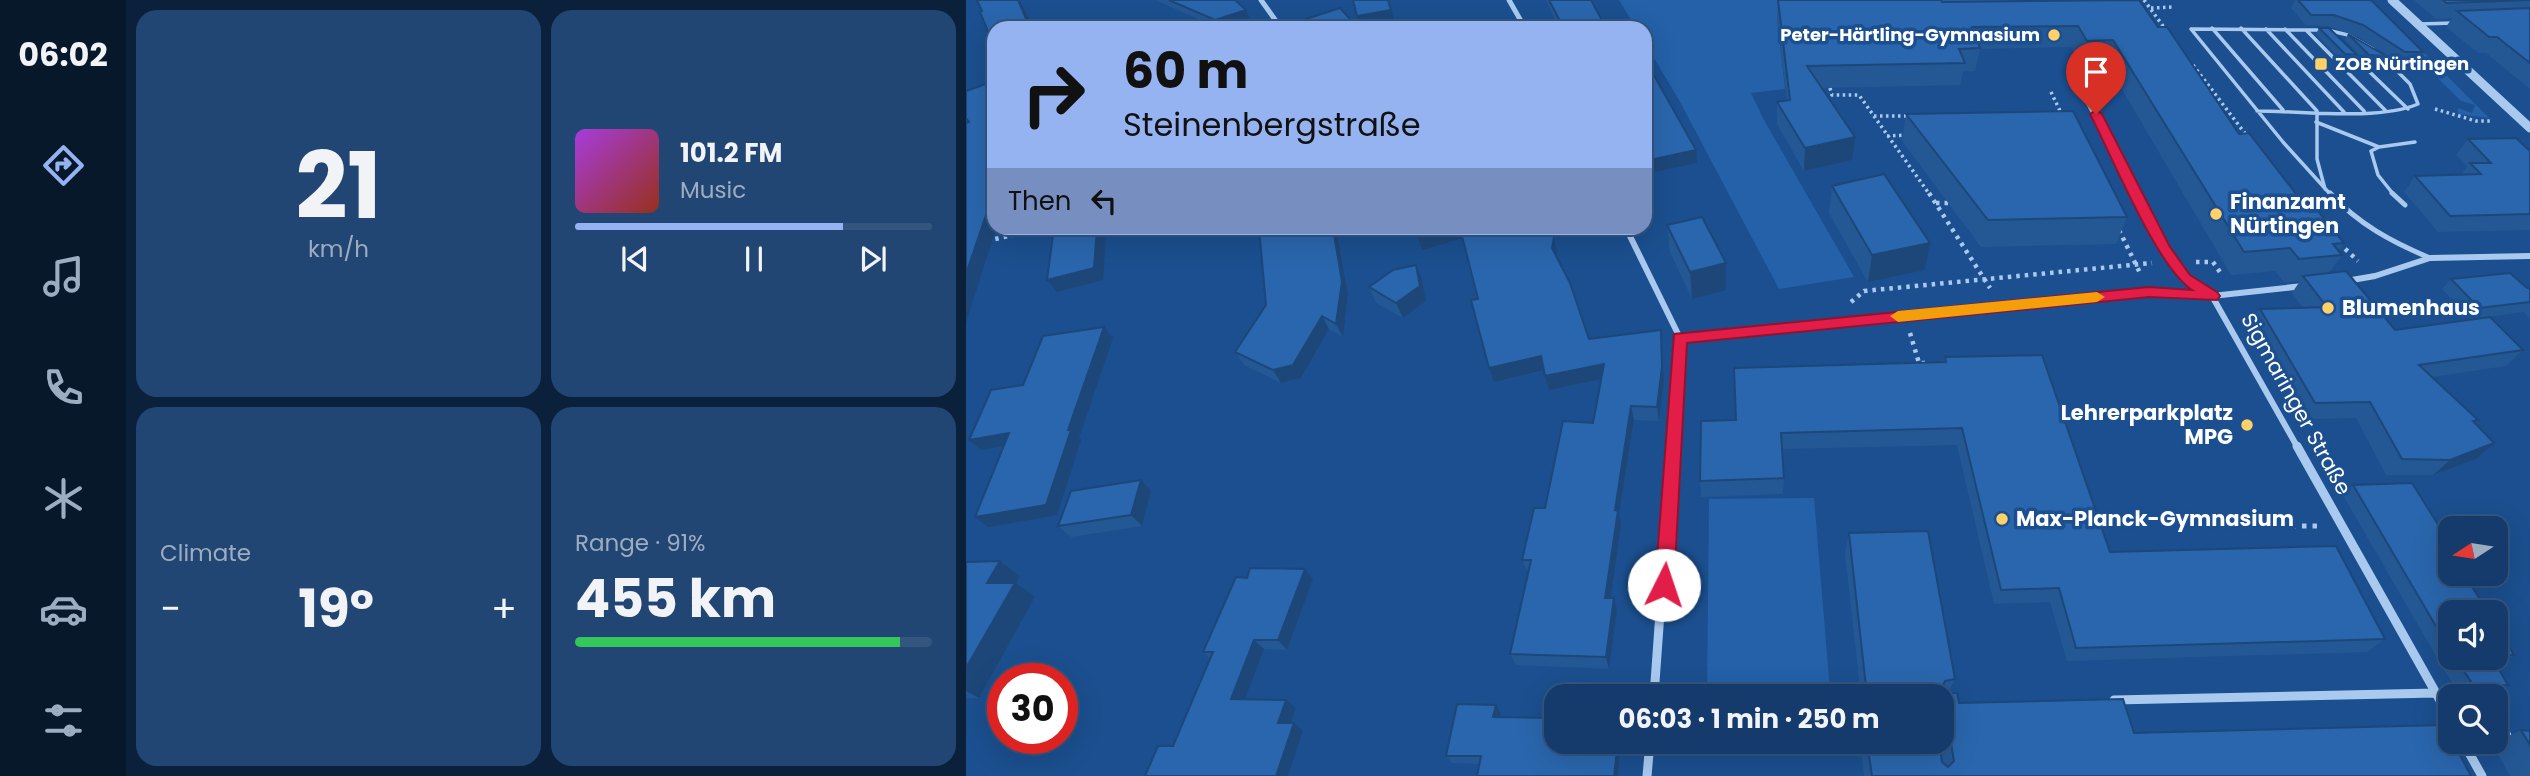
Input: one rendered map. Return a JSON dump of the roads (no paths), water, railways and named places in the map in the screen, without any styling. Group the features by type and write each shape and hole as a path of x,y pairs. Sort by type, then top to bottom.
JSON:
{"street":[{"path":"1261,0 1276,21"},
{"path":"1509,0 1521,21"},
{"path":"2392,0 2530,128"},
{"name":"Sigmaringer Straße","path":"2072,71 2174,263 2185,278 2212,296 2438,697"},
{"path":"1629,235 1680,338 1655,684"},
{"path":"2343,281 2375,276 2430,258 2530,256"},
{"path":"1680,338 2149,292 2212,296 2316,284"},
{"path":"2105,700 2436,693"},
{"path":"1647,776 1649,754"},
{"path":"2470,754 2482,776"}],"lane":[{"path":"2419,24 2465,22"},
{"path":"2212,28 2283,110"},
{"path":"2241,28 2317,111 2314,140 2316,164 2326,191"},
{"path":"2257,111 2385,111 2408,109 2418,104 2414,88 2378,53 2359,40 2327,30 2191,29 2257,111 2345,210 2376,234 2430,258"},
{"path":"2266,29 2344,112"},
{"path":"2285,29 2364,111"},
{"path":"2306,30 2385,111"},
{"path":"2327,30 2337,40"},
{"path":"2347,49 2408,109"},
{"path":"2316,122 2379,147"},
{"path":"2405,205 2383,184 2375,169 2371,151 2379,147 2415,142"}],"place":[{"name":"Peter-Härtling-Gymnasium","path":"2054,35"},
{"name":"ZOB Nürtingen","path":"2321,64"},
{"name":"Finanzamt Nürtingen","path":"2216,214"},
{"name":"Blumenhaus","path":"2328,308"},
{"name":"Lehrerparkplatz MPG","path":"2247,425"},
{"name":"Max-Planck-Gymnasium","path":"2002,519"}]}
